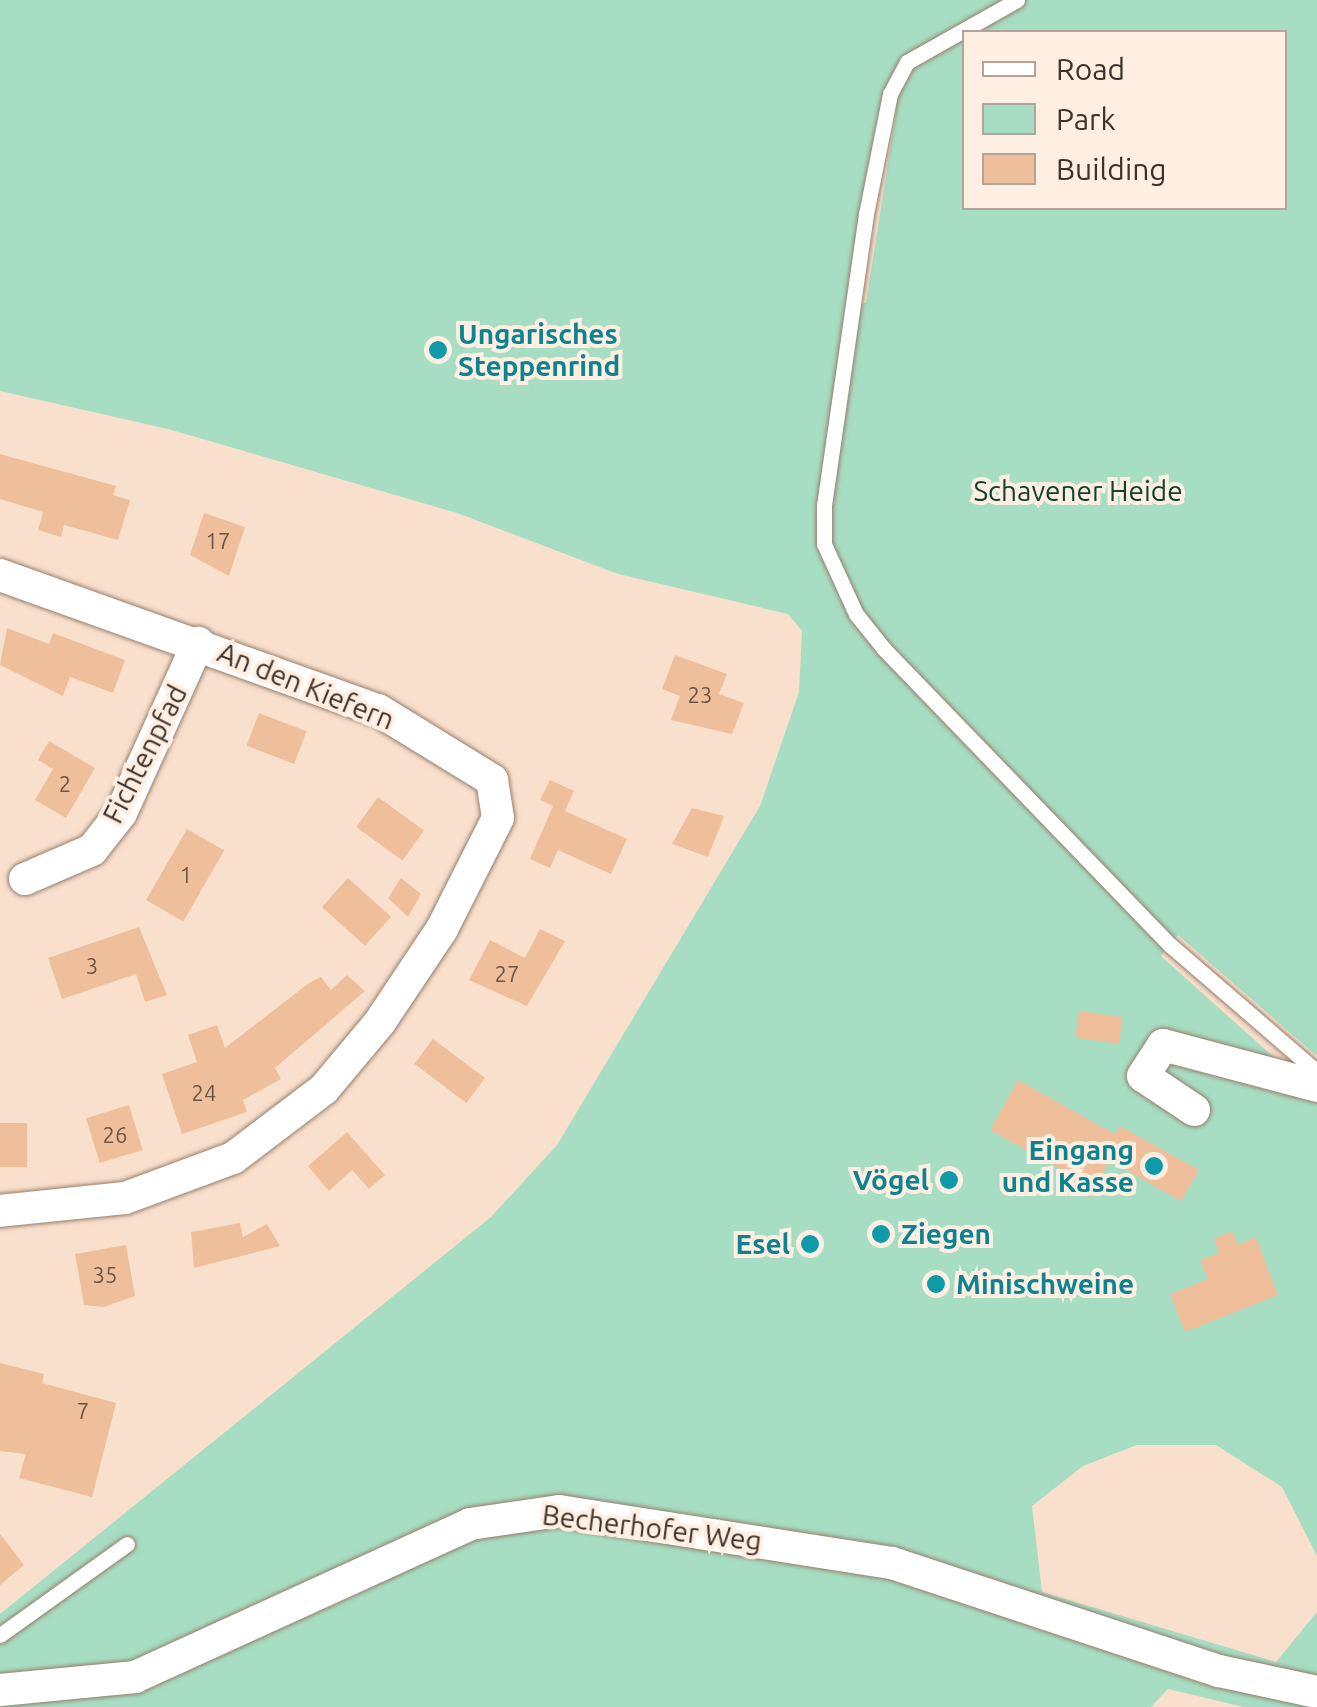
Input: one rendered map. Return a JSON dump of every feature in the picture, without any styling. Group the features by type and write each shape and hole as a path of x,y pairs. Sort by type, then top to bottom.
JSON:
{"street":[{"name":"An den Kiefern","path":"0,575 378,710 492,780 498,818 442,929 380,1022 324,1089 233,1158 126,1198 0,1211"},
{"name":"Fichtenpfad","path":"26,879 92,850 121,813 198,643"},
{"path":"1194,1110 1143,1076 1163,1046 1317,1086"},
{"name":"Becherhofer Weg","path":"0,1690 134,1676 470,1524 559,1511 892,1562 1219,1671 1317,1692"}],"lane":[{"path":"964,30 1017,0"},
{"path":"962,31 907,62 890,94 866,214 824,504 824,544 856,614 884,649 1170,945 1317,1072"},
{"path":"0,1634 127,1544"}],"green space":[{"name":"Schavener Heide","path":"0,0 1317,0 1317,1056 1178,935 1161,956 1317,1096 1317,1556 1282,1487 1216,1445 1137,1445 1083,1466 1032,1506 1042,1592 1276,1662 1317,1612 1317,1707 1244,1707 1168,1689 1151,1707 0,1707 0,1614 491,1217 557,1145 760,806 799,692 802,631 788,614 618,574 457,513 168,429 0,391","holes":["889,101 896,112 866,303 855,303"]}],"building":[{"path":"0,454 116,486 113,495 130,500 118,540 64,525 61,537 38,530 43,512 0,499"},
{"path":"204,513 245,527 229,576 190,555"},
{"path":"7,628 49,644 53,633 125,660 113,693 70,677 63,696 0,665"},
{"path":"675,655 727,674 719,694 744,703 732,734 671,720 680,696 662,689"},
{"path":"259,713 307,731 294,764 246,746"},
{"path":"49,741 95,768 66,818 35,800 53,769 38,760"},
{"path":"550,780 574,791 565,811 627,839 611,874 558,850 550,868 530,859 553,806 540,800"},
{"path":"378,797 424,831 402,860 356,827"},
{"path":"692,808 724,816 708,857 672,844"},
{"path":"187,829 224,850 183,922 146,900"},
{"path":"348,878 391,917 365,946 322,907"},
{"path":"401,878 421,894 408,917 388,898"},
{"path":"139,927 167,995 145,1002 136,974 62,999 48,958"},
{"path":"540,929 565,941 527,1006 469,980 490,940 525,958"},
{"path":"347,975 365,991 275,1068 281,1079 243,1100 247,1112 182,1134 162,1074 197,1062 188,1035 217,1025 225,1048 309,983 321,977 331,990"},
{"path":"1079,1011 1123,1017 1119,1044 1075,1038"},
{"path":"433,1039 485,1078 466,1103 414,1064"},
{"path":"1018,1080 1115,1134 1120,1126 1199,1170 1181,1201 1110,1161 1089,1198 1055,1179 1061,1169 990,1130"},
{"path":"129,1105 143,1150 100,1163 86,1118"},
{"path":"0,1123 27,1123 27,1167 0,1167"},
{"path":"347,1132 385,1175 369,1189 352,1170 329,1191 308,1166"},
{"path":"240,1223 243,1237 267,1224 280,1246 194,1268 191,1232"},
{"path":"1232,1231 1238,1245 1256,1237 1278,1295 1185,1332 1170,1294 1208,1279 1200,1260 1219,1253 1214,1239"},
{"path":"126,1245 135,1296 104,1307 84,1305 75,1254"},
{"path":"0,1363 44,1374 42,1383 116,1403 92,1497 19,1478 26,1454 0,1451"},
{"path":"0,1534 24,1565 0,1585"}],"place":[{"name":"Ungarisches Steppenrind","path":"438,350"},
{"name":"Eingang und Kasse","path":"1154,1166"},
{"name":"Vögel","path":"949,1180"},
{"name":"Ziegen","path":"881,1234"},
{"name":"Esel","path":"810,1244"},
{"name":"Minischweine","path":"936,1284"}]}
